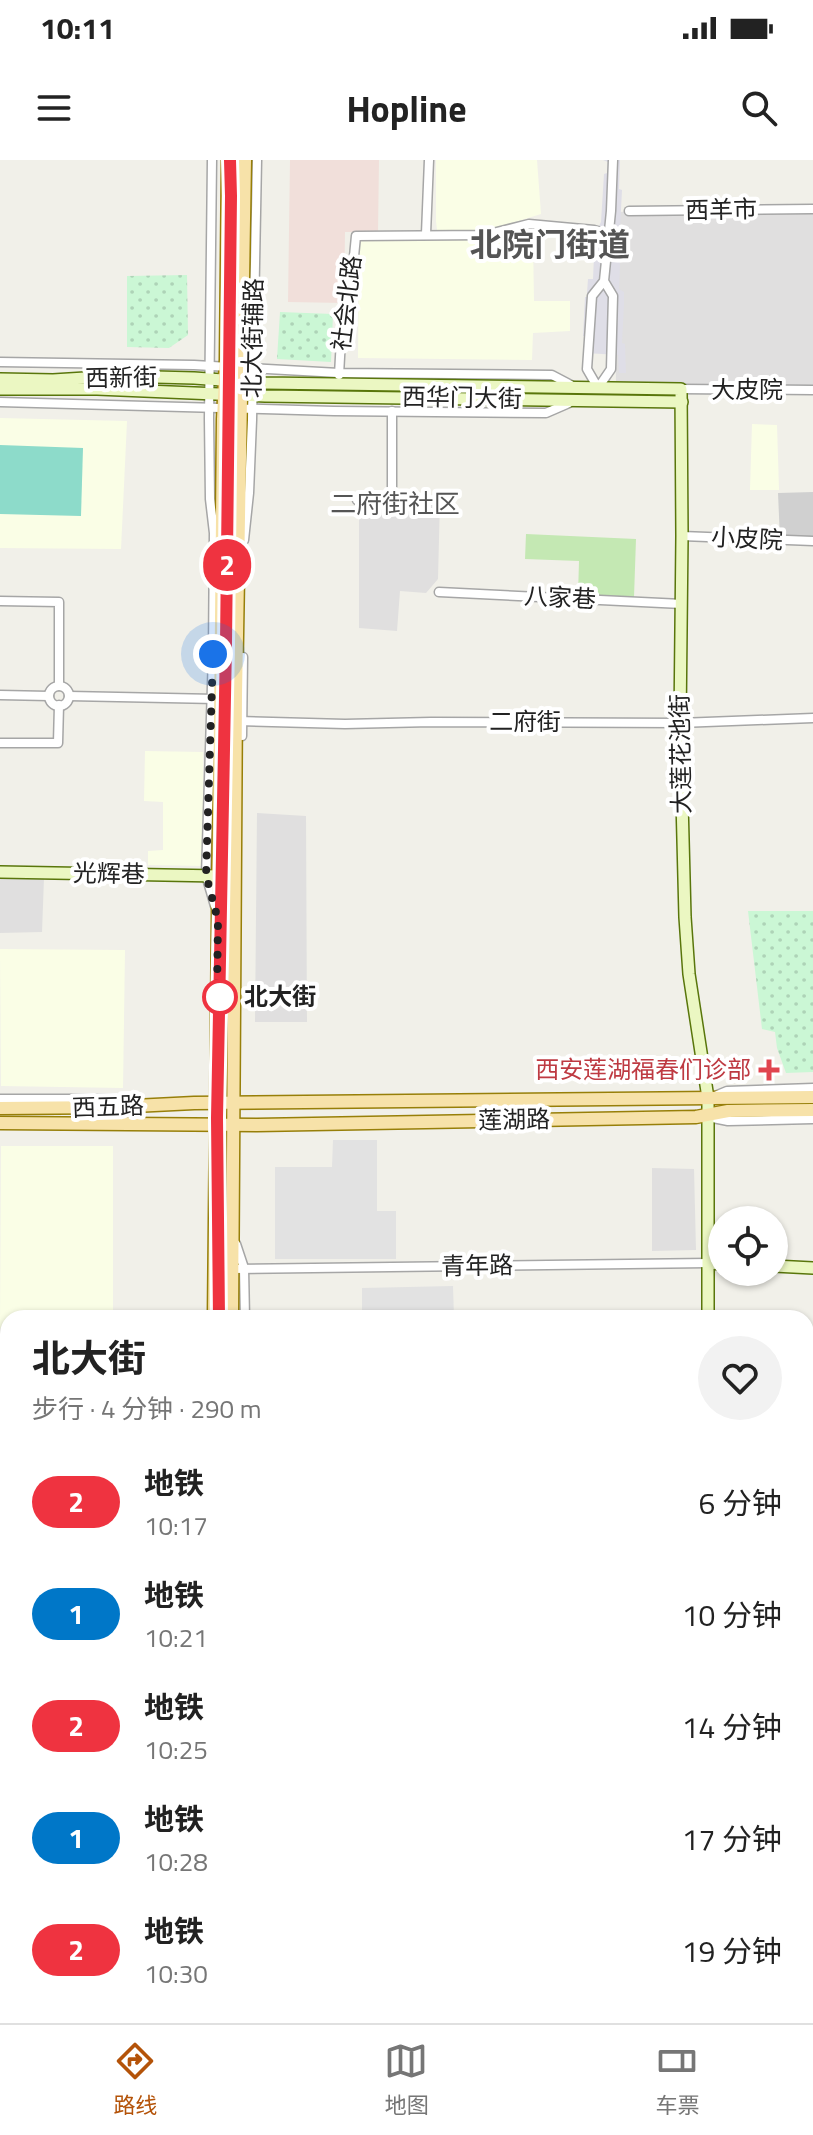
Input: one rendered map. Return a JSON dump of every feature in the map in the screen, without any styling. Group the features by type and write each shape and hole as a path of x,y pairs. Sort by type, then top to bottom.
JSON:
{"main road":[{"path":"214,1310 218,920 212,876 228,160"},
{"path":"233,1310 238,1268 232,1231 235,900 247,388 245,160"},
{"name":"莲湖路","path":"215,1103 813,1097"},
{"name":"西五路","path":"0,1108 215,1103"},
{"name":"莲湖路","path":"215,1124 708,1117 728,1111 813,1110"},
{"name":"西五路","path":"0,1123 215,1124"}],"street":[{"name":"北大街辅路","path":"212,160 209,407 217,699"},
{"name":"北大街辅路","path":"247,388 257,160"},
{"path":"426,234 429,160"},
{"path":"604,281 613,296 611,369 598,388 587,369 592,296 604,281 613,211 613,160"},
{"name":"西羊市","path":"629,211 813,209"},
{"name":"社会北路","path":"338,378 356,236 485,235 529,224 608,234"},
{"path":"0,362 210,366 225,381 247,388 392,411 546,413 575,394"},
{"name":"西新街","path":"0,379 117,376 210,379 247,388"},
{"name":"西华门大街","path":"247,388 338,378 682,402"},
{"name":"西新街","path":"0,389 210,393 225,381"},
{"path":"0,402 224,408 247,388"},
{"name":"西华门大街","path":"247,388 575,394 598,388 681,389"},
{"name":"大皮院","path":"681,389 813,390"},
{"name":"大莲花池街","path":"681,389 680,723 686,931 689,974 708,1098 709,1206"},
{"path":"357,500 392,500 392,411"},
{"name":"小皮院","path":"682,536 813,541"},
{"name":"八家巷","path":"439,592 682,604"},
{"path":"0,601 59,602 59,686"},
{"path":"59,686 66,689 69,696 66,703 59,705 51,703 49,696 52,688 59,686"},
{"path":"0,695 49,696"},
{"path":"69,696 217,699"},
{"path":"0,743 58,743 59,705"},
{"name":"二府街","path":"239,721 345,724 680,723 813,718"},
{"name":"光辉巷","path":"0,872 212,876"},
{"path":"708,1098 727,1091 813,1088"},
{"path":"0,1099 121,1099 153,1105"},
{"path":"708,1117 728,1121 813,1119"},
{"name":"青年路","path":"238,1268 708,1263"},
{"path":"788,1267 813,1268"},
{"path":"238,1268 244,1310"},
{"name":"大莲花池街","path":"708,1310 709,1286"}],"shaded area":[{"path":"290,160 379,160 378,232 345,232 344,303 288,302"},
{"path":"436,160 537,160 541,214 490,230 437,230"},
{"path":"603,160 620,160 622,230 617,253 619,289 624,292 622,343 625,344 626,373 619,373 618,355 586,353 586,336 583,336 585,297 590,297 587,293 588,279 593,279 595,234 601,222 604,174 607,173 608,162"},
{"path":"813,209 813,386 616,384 615,212"},
{"path":"359,236 533,241 534,301 570,301 570,331 533,333 532,360 358,358"},
{"path":"0,418 127,421 121,549 0,548"},
{"path":"752,424 777,425 779,490 750,490"},
{"path":"0,445 83,448 81,516 0,514"},
{"path":"813,492 813,539 780,539 778,493"},
{"path":"359,497 440,499 438,579 426,593 400,591 397,631 359,628"},
{"path":"145,751 203,752 203,866 148,865 148,851 163,850 163,802 144,801"},
{"path":"257,813 306,816 307,1022 255,1022"},
{"path":"0,878 44,878 42,932 0,933"},
{"path":"0,949 125,950 123,1088 1,1086"},
{"path":"333,1140 377,1140 377,1211 396,1211 396,1259 275,1259 275,1167 332,1167"},
{"path":"1,1146 113,1146 113,1310 0,1310"},
{"path":"652,1168 694,1169 696,1250 652,1251"},
{"path":"453,1286 454,1310 362,1310 362,1288"}],"green space":[{"path":"187,275 188,335 169,348 127,347 127,276"},
{"path":"280,312 333,314 331,362 277,359"},
{"path":"526,534 636,539 634,597 578,595 579,561 525,559"},
{"path":"748,911 813,911 813,1072 786,1073 775,1032 762,1029"}],"metro line":[{"name":"2","path":"219,1310 217,1118 226,644 230,160"}],"place":[{"name":"北大街","path":"220,997"},
{"name":"西安莲湖福春们诊部","path":"769,1070"}],"district":[{"name":"北院门街道","path":"550,245"},
{"name":"二府街社区","path":"395,504"}],"route":[{"path":"213,654 206,875 218,920 217,993 220,997"}]}
